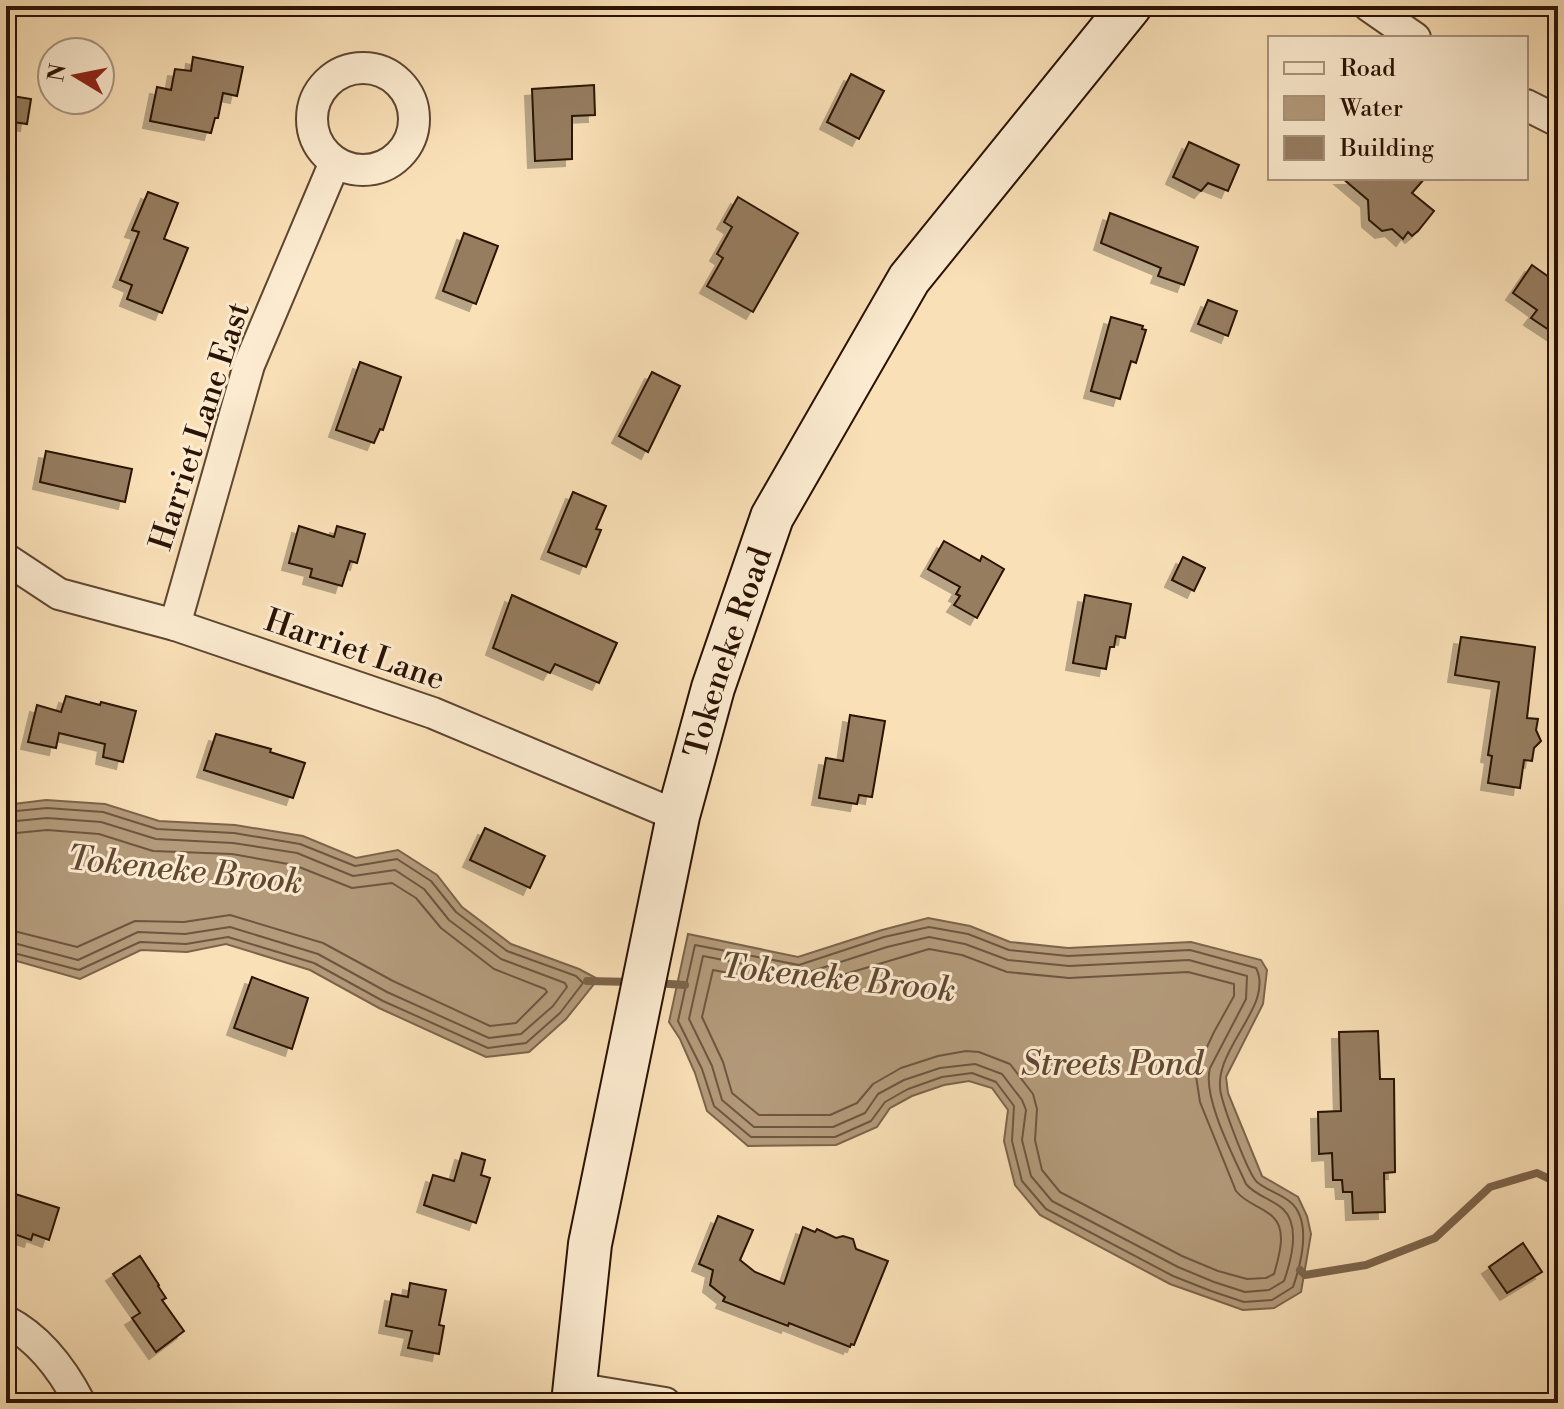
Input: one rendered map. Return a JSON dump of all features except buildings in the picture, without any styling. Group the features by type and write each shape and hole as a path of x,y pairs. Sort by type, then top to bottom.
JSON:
{"main road":[{"name":"Tokeneke Road","path":"573,1396 590,1244 678,816 713,688 772,517 909,279 1130,6"}],"street":[{"path":"1369,6 1412,36"},
{"path":"1528,106 1558,121"},
{"name":"Harriet Lane East","path":"175,625 249,365 335,162"},
{"name":"Harriet Lane","path":"6,559 59,594 175,625 433,713 678,816"},
{"path":"6,1321 43,1348 80,1403"},
{"path":"573,1396 665,1403"}],"water":[{"path":"46,800 105,804 159,821 235,825 303,836 356,858 398,850 437,875 462,907 511,944 598,979 566,1019 529,1052 486,1057 379,1008 310,970 226,944 187,952 141,950 80,979 6,958 6,805"},
{"name":"Streets Pond","path":"928,918 970,926 1010,942 1068,948 1191,942 1261,960 1267,970 1263,1004 1226,1077 1228,1093 1262,1176 1298,1197 1307,1216 1311,1234 1301,1292 1274,1308 1243,1310 1170,1284 1040,1215 1015,1185 1004,1141 1008,1110 992,1088 969,1081 944,1085 912,1096 890,1108 877,1127 836,1145 748,1146 707,1111 695,1073 669,1022 688,934 798,957"}],"waterway":[{"name":"Tokeneke Brook","path":"587,981 633,982"},
{"name":"Tokeneke Brook","path":"655,983 685,985"},
{"name":"Tokeneke Brook","path":"1300,1270 1305,1275 1366,1265 1435,1238 1490,1187 1537,1173 1558,1183"}]}
